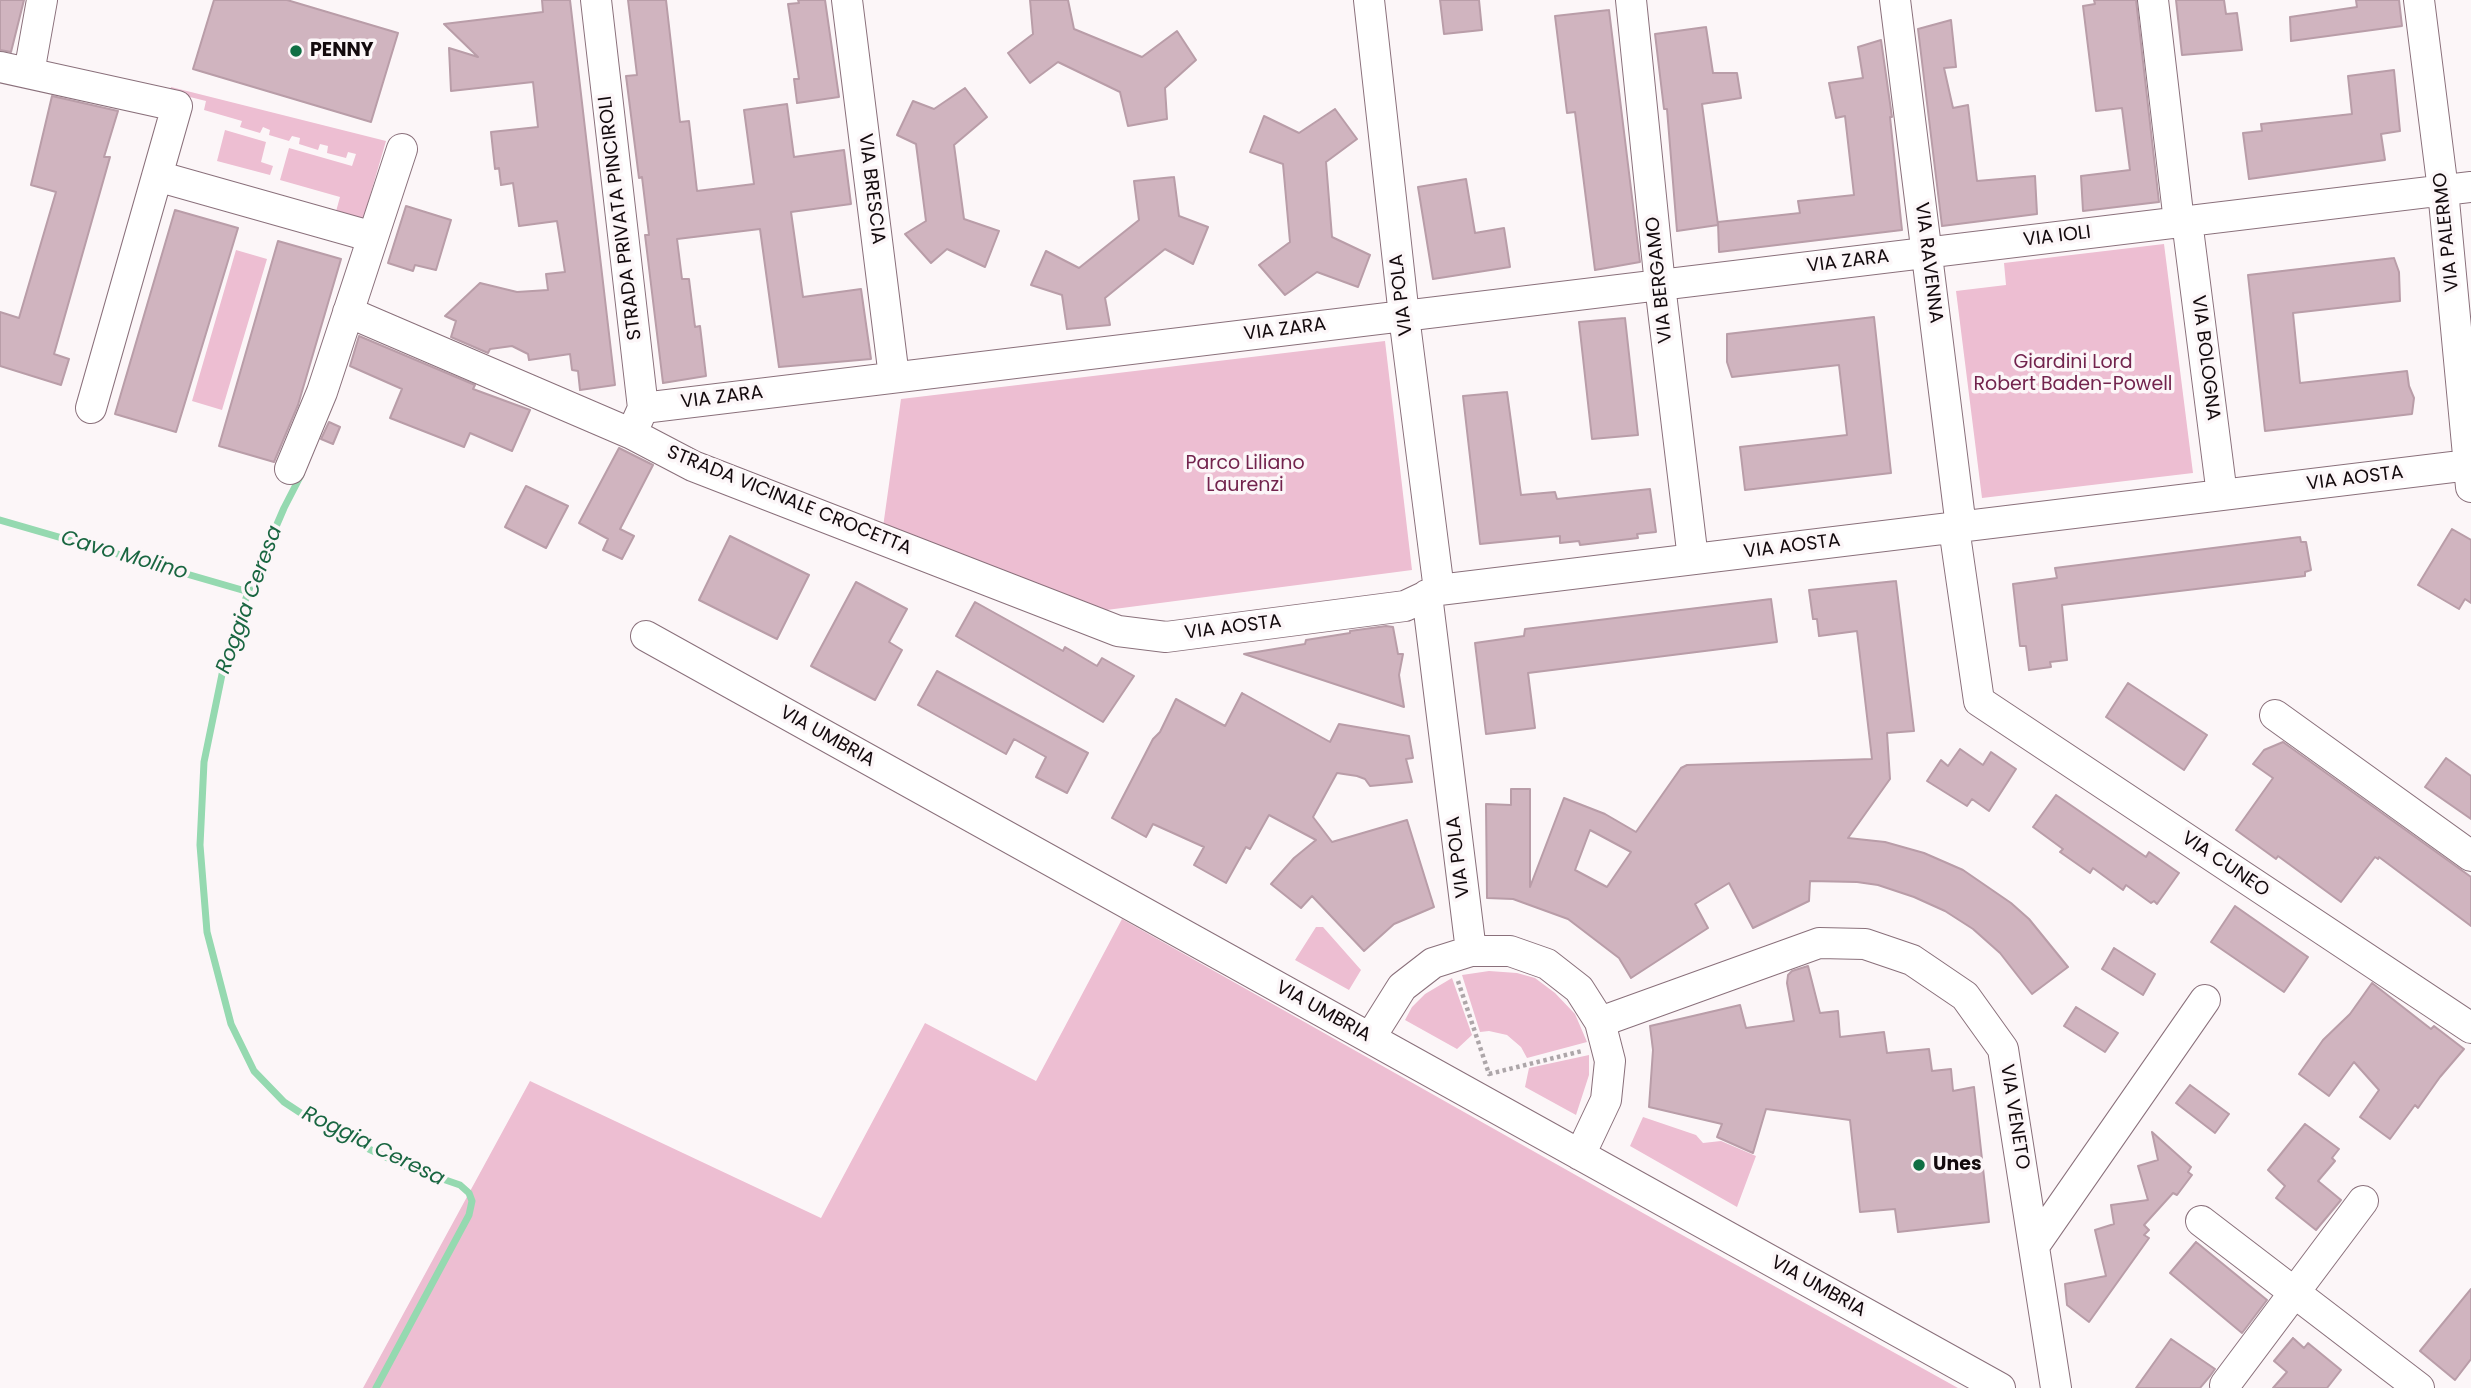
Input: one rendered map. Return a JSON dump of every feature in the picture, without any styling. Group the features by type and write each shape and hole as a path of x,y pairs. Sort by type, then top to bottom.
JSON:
{"street":[{"path":"29,74 42,0"},
{"name":"STRADA PRIVATA PINCIROLI","path":"596,0 638,421"},
{"name":"VIA BRESCIA","path":"847,0 894,377"},
{"name":"VIA POLA","path":"1369,0 1433,593 1464,964"},
{"name":"VIA BERGAMO","path":"1631,0 1660,285 1693,559"},
{"name":"VIA RAVENNA","path":"1895,0 1979,701"},
{"name":"VIA BOLOGNA","path":"2152,0 2222,495"},
{"name":"VIA PALERMO","path":"2420,0 2457,189 2470,476"},
{"path":"0,67 177,106 91,408"},
{"path":"290,469 322,392 401,149"},
{"path":"157,176 373,237"},
{"name":"VIA IOLI","path":"1926,252 2457,189"},
{"name":"VIA ZARA","path":"638,421 894,377 1926,252"},
{"name":"STRADA VICINALE CROCETTA","path":"348,312 638,421 693,466 1118,631"},
{"name":"VIA AOSTA","path":"1118,631 1166,637 1405,606 1433,593 1693,559 2222,495 2470,476"},
{"name":"VIA UMBRIA","path":"646,636 2000,1388"},
{"name":"VIA CUNEO","path":"1979,701 2471,1028"},
{"path":"2276,715 2471,856"},
{"name":"VIA VENETO","path":"1600,1022 1819,943 1865,944 1912,960 1965,996 2003,1049 2056,1388"},
{"path":"1370,1038 1402,987 1433,963 1464,964 1510,951 1547,964 1579,989 1600,1022 1610,1061 1606,1100 1580,1155"},
{"path":"2034,1246 2206,1000"},
{"path":"2225,1385 2364,1201"},
{"path":"2201,1221 2419,1388"}],"path":[{"path":"1464,964 1489,1074 1588,1049"}],"green space":[{"path":"171,87 386,141 362,223 335,215 340,197 280,180 289,148 352,166 356,154 348,152 346,158 327,153 328,146 320,144 318,150 299,144 300,138 292,136 289,141 269,135 270,130 263,127 260,133 240,127 242,121 204,110 206,101 170,92"},
{"path":"225,130 266,142 261,162 273,166 270,175 217,161"},
{"name":"Giardini Lord Robert Baden-Powell","path":"2164,244 2193,473 1982,498 1956,291 2006,285 2004,263"},
{"path":"236,250 267,259 222,410 192,401"},
{"name":"Parco Liliano Laurenzi","path":"1385,341 1412,570 1099,611 883,527 901,399"},
{"path":"1122,919 1958,1388 363,1388 530,1081 821,1218 925,1023 1036,1081"},
{"path":"1316,927 1323,927 1361,970 1349,990 1295,960"},
{"path":"1489,971 1517,973 1535,978 1555,993 1575,1014 1587,1042 1527,1058 1521,1047 1507,1035 1480,1032 1462,975"},
{"path":"1452,978 1472,1035 1457,1049 1405,1020 1412,1007 1425,994"},
{"path":"1589,1055 1589,1075 1576,1115 1525,1087 1529,1068"},
{"path":"1643,1117 1696,1135 1703,1143 1721,1141 1756,1156 1737,1207 1630,1146"}],"building":[{"path":"0,0 24,0 11,52 0,50"},
{"name":"PENNY","path":"214,0 287,0 398,33 371,122 193,69"},
{"path":"542,0 570,0 615,385 580,390 578,371 572,370 570,354 529,360 528,354 512,346 490,349 488,353 451,337 456,321 445,316 480,283 517,292 548,290 546,274 565,272 557,221 519,226 513,183 501,185 499,168 495,169 491,132 538,127 533,82 451,91 449,48 478,57 444,24 543,12"},
{"path":"628,0 666,0 680,122 689,121 697,191 754,184 744,110 787,104 794,157 844,150 851,204 791,212 803,297 861,289 871,359 779,367 760,229 677,239 682,279 689,279 695,327 700,326 706,376 663,383 645,235 649,235 626,76 637,75"},
{"path":"798,0 825,0 839,97 797,103 794,79 799,79 788,4 799,3"},
{"path":"1030,0 1068,0 1074,29 1142,57 1177,31 1196,60 1165,88 1167,119 1128,126 1120,92 1058,62 1030,83 1008,53 1033,34"},
{"path":"1440,0 1479,0 1482,30 1444,34"},
{"path":"2094,0 2136,0 2159,202 2083,211 2081,176 2130,170 2122,108 2096,111 2083,6 2095,4"},
{"path":"2176,0 2224,0 2226,14 2237,13 2242,50 2182,55"},
{"path":"2356,0 2399,0 2402,26 2291,41 2290,17 2357,7"},
{"path":"1609,10 1640,262 1595,270 1575,112 1567,113 1555,16"},
{"path":"1951,20 1956,67 1944,68 1953,108 1968,105 1977,181 2035,176 2037,214 1942,226 1918,29"},
{"path":"1706,27 1713,73 1737,73 1741,98 1702,104 1718,225 1677,231 1667,109 1664,109 1655,34"},
{"path":"1881,40 1892,117 1902,230 1719,252 1718,222 1800,213 1798,201 1854,195 1845,116 1836,118 1829,83 1863,78 1858,47"},
{"path":"2394,70 2400,131 2381,134 2385,160 2249,179 2243,133 2262,131 2261,124 2352,114 2348,76"},
{"path":"965,88 987,117 954,145 964,219 999,231 985,267 947,249 931,263 905,234 926,221 916,144 897,135 913,101 934,109"},
{"path":"52,96 118,111 104,157 110,157 54,354 69,359 61,385 0,366 0,312 19,318 56,192 31,185"},
{"path":"1335,109 1357,139 1326,162 1332,237 1370,255 1358,287 1317,272 1285,295 1259,265 1290,242 1283,164 1250,152 1264,116 1299,133"},
{"path":"1174,177 1179,216 1208,227 1193,264 1165,249 1105,298 1110,325 1067,329 1062,295 1031,285 1046,251 1079,268 1139,220 1134,181"},
{"path":"1466,179 1475,233 1504,228 1510,267 1433,279 1418,187"},
{"path":"406,206 451,220 436,270 415,265 413,271 388,263"},
{"path":"175,210 238,228 176,432 115,414"},
{"path":"278,241 341,259 298,405 274,462 219,446"},
{"path":"2394,258 2399,272 2400,301 2293,313 2300,383 2407,371 2414,398 2412,414 2265,431 2248,275"},
{"path":"1874,317 1891,473 1745,490 1740,447 1847,435 1839,365 1732,377 1727,362 1727,334"},
{"path":"1625,318 1638,435 1592,439 1579,322"},
{"path":"359,336 475,385 473,389 530,410 512,451 470,433 464,447 390,418 402,389 350,366"},
{"path":"1507,392 1521,495 1555,492 1557,499 1650,489 1656,532 1637,534 1638,538 1580,545 1579,541 1560,543 1560,536 1480,544 1463,396"},
{"path":"329,422 340,427 333,444 321,439"},
{"path":"619,448 653,465 620,529 634,536 622,559 603,550 608,539 579,523"},
{"path":"526,486 568,506 546,548 505,527"},
{"path":"2452,529 2471,540 2471,603 2465,599 2459,609 2418,585"},
{"path":"730,536 809,575 777,639 699,600"},
{"path":"2300,537 2301,542 2306,542 2311,570 2305,572 2305,576 2062,605 2067,660 2050,662 2051,667 2029,670 2026,646 2020,646 2013,584 2057,578 2055,568"},
{"path":"1896,581 1914,731 1887,733 1890,779 1848,838 1885,842 1924,853 1963,870 2011,903 2029,919 2068,967 2032,994 2000,953 1973,929 1945,911 1878,885 1810,881 1809,901 1753,928 1729,883 1695,904 1708,928 1631,978 1619,958 1568,919 1513,899 1487,898 1486,804 1511,805 1511,789 1530,789 1530,887 1564,798 1605,814 1636,832 1681,768 1687,765 1872,759 1857,631 1819,636 1817,619 1813,619 1809,590","holes":["1590,830 1631,852 1607,887 1575,870"]},
{"path":"856,582 907,609 889,642 902,650 875,700 811,666"},
{"path":"1771,599 1777,642 1528,673 1535,728 1486,734 1475,643 1524,636 1525,629"},
{"path":"975,602 1063,651 1065,647 1097,666 1102,658 1134,676 1103,722 956,636"},
{"path":"1393,627 1398,654 1403,654 1399,675 1404,707 1244,654 1305,644 1306,640 1350,631"},
{"path":"937,671 1088,753 1067,793 1036,777 1046,757 1014,739 1006,754 918,705"},
{"path":"2128,683 2207,735 2184,770 2106,717"},
{"path":"1242,693 1330,742 1339,724 1409,736 1413,758 1406,759 1412,782 1370,786 1365,779 1337,773 1313,817 1332,842 1407,820 1434,907 1394,924 1364,951 1312,896 1301,908 1271,884 1294,858 1316,840 1269,815 1250,849 1246,847 1226,883 1194,865 1204,847 1153,824 1146,837 1112,818 1176,699 1225,726"},
{"path":"2283,742 2471,877 2471,926 2379,857 2375,857 2341,902 2278,856 2276,859 2236,830 2273,778 2253,764 2264,750"},
{"path":"1960,749 1983,765 1991,752 2016,769 1989,811 1972,799 1967,806 1927,781 1941,760 1948,766"},
{"path":"2446,758 2471,776 2471,819 2425,787"},
{"path":"2056,795 2146,857 2149,852 2179,873 2157,904 2154,901 2151,903 2126,885 2123,890 2093,868 2090,873 2060,852 2063,849 2033,827"},
{"path":"2235,906 2308,957 2284,992 2211,942"},
{"path":"2114,948 2155,974 2143,995 2102,969"},
{"path":"1808,966 1820,1013 1838,1011 1840,1037 1884,1032 1887,1053 1929,1049 1932,1071 1951,1069 1953,1091 1974,1087 1989,1222 1898,1232 1895,1209 1860,1212 1850,1120 1766,1109 1753,1153 1717,1137 1722,1124 1649,1107 1653,1050 1650,1026 1740,1005 1746,1028 1794,1021 1788,975"},
{"path":"2372,983 2431,1029 2434,1026 2464,1049 2418,1108 2415,1105 2390,1139 2360,1117 2379,1090 2354,1062 2329,1096 2299,1074 2323,1040 2350,1014"},
{"path":"2076,1007 2118,1033 2105,1052 2064,1026"},
{"path":"2190,1085 2229,1114 2215,1133 2176,1103"},
{"path":"2305,1124 2339,1149 2332,1158 2335,1161 2318,1181 2341,1200 2316,1230 2276,1198 2285,1186 2268,1170"},
{"path":"2152,1132 2191,1167 2188,1172 2192,1175 2177,1195 2173,1193 2144,1225 2149,1230 2144,1235 2149,1238 2089,1322 2067,1305 2065,1284 2106,1276 2095,1230 2114,1224 2111,1205 2148,1200 2138,1166 2158,1160"},
{"path":"2196,1242 2267,1300 2242,1333 2170,1273"},
{"path":"2471,1289 2471,1359 2455,1380 2420,1351"},
{"path":"2293,1338 2304,1348 2308,1343 2341,1370 2327,1388 2273,1388 2287,1372 2274,1361"},
{"path":"2171,1339 2215,1369 2200,1388 2136,1388"}],"waterway":[{"name":"Roggia Ceresa","path":"301,475 250,587 226,655 204,762 200,845 207,932 231,1024 254,1071 284,1102 322,1127 405,1166 460,1185 469,1193 472,1201 469,1215 376,1388"},
{"name":"Cavo Molino","path":"0,520 249,592"}],"place":[{"name":"PENNY","path":"296,51"},
{"name":"Unes","path":"1919,1165"}]}
